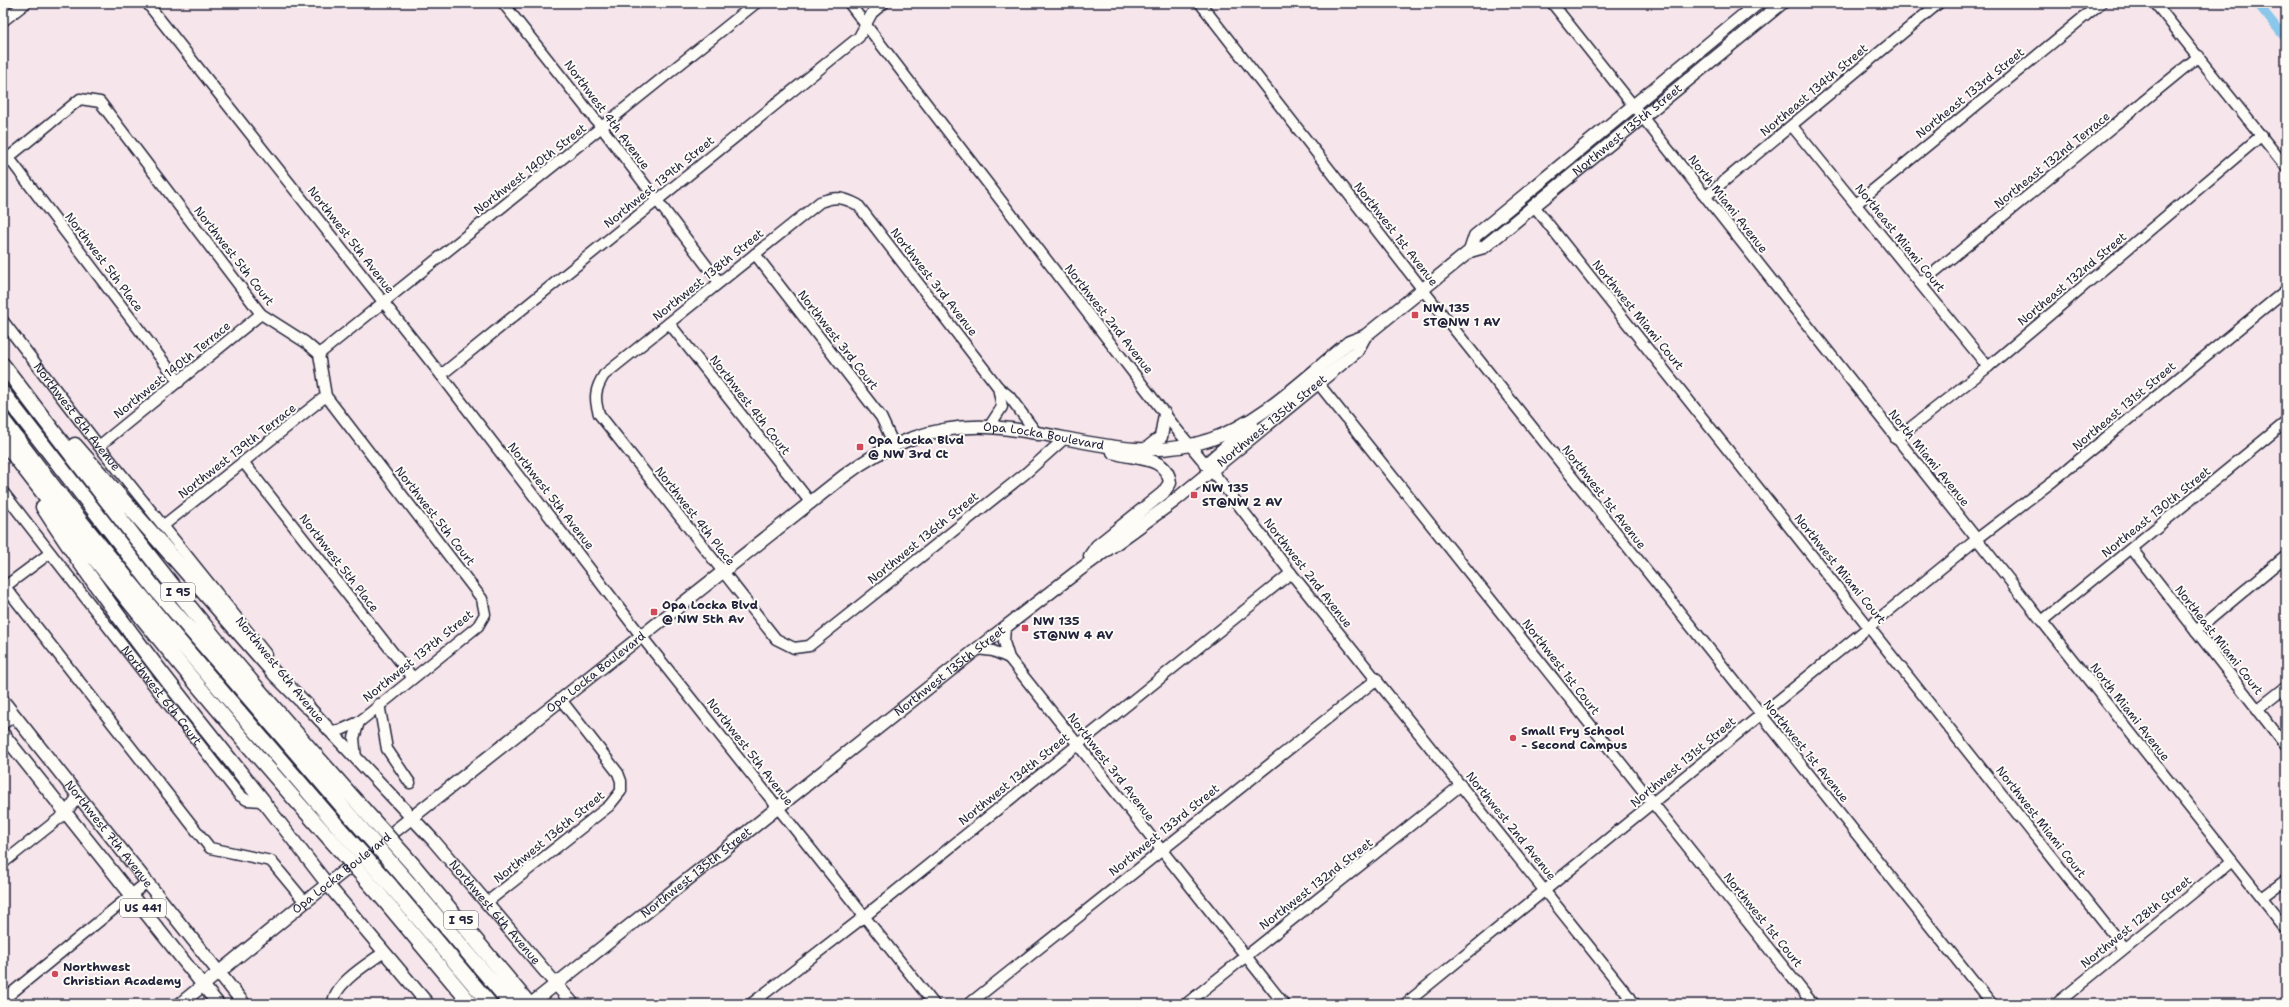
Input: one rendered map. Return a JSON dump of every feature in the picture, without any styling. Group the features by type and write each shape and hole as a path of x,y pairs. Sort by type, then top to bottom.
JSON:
{"highway":[{"path":"3,364 275,674 307,706"},
{"name":"I 95","path":"3,364 197,616 266,699 414,866 530,1004"},
{"path":"3,393 156,590 402,875 511,1004"},
{"path":"3,420 65,501 163,621 340,829 471,1004"},
{"path":"3,441 72,531 179,665 329,838 384,889 486,999"},
{"path":"3,445 85,572 153,664 263,801"}],"main road":[{"name":"Northwest 135th Street","path":"1190,445 1220,436 1260,414 1349,342 1365,336 1470,250 1484,247 1782,3"},
{"name":"Northwest 135th Street","path":"1470,250 1475,236 1634,105 1750,5"},
{"path":"1534,206 1533,197 1562,173 1569,159"},
{"name":"Northwest 135th Street","path":"530,1004 1078,570 1173,502 1209,467 1357,351 1365,336"},
{"path":"1144,450 1161,437 1165,414"},
{"path":"1209,467 1248,430 1260,414"},
{"name":"Opa Locka Boulevard","path":"180,1004 306,902 855,468 894,445 940,430 989,427 1038,434 1100,446 1144,450 1190,445"},
{"path":"1078,570 1098,546 1163,493 1170,483 1167,470 1159,463 1124,456 1100,446"},
{"name":"Northwest 7th Avenue","path":"3,701 244,1004"},
{"name":"Northwest 6th Avenue","path":"307,706 412,819 573,1004"},
{"name":"Northwest 7th Avenue","path":"3,734 218,1004"},
{"path":"263,801 328,885 428,1004"}],"street":[{"path":"3,22 26,3"},
{"name":"Northwest 5th Avenue","path":"147,3 441,375 642,637 934,1004"},
{"name":"Northwest 4th Avenue","path":"503,3 602,128 719,282"},
{"name":"Northwest 140th Street","path":"318,354 602,128 756,3"},
{"name":"Northwest 2nd Avenue","path":"849,3 1165,414 1209,467 1291,573 1633,1001"},
{"name":"Northwest 139th Street","path":"441,375 859,37 872,13 884,3"},
{"name":"Northwest 1st Avenue","path":"1200,3 1422,290 1992,1004"},
{"name":"North Miami Avenue","path":"1552,3 1896,439 2286,929"},
{"name":"Northeast 134th Street","path":"1705,197 1940,3"},
{"name":"Northeast 133rd Street","path":"1856,204 2101,3"},
{"path":"2155,3 2199,56 2286,167"},
{"name":"Northeast 132nd Terrace","path":"1921,283 2199,56"},
{"name":"Northwest 5th Court","path":"6,160 80,99 100,102 262,314 305,342 318,354 326,396 479,595 485,608"},
{"name":"Northeast Miami Court","path":"1792,126 1988,367"},
{"name":"Northeast 132nd Street","path":"1896,439 1988,367 2262,135"},
{"name":"Northwest 5th Place","path":"6,160 179,382"},
{"name":"Northwest 138th Street","path":"596,387 604,375 820,202 833,197 844,198"},
{"name":"Northwest 3rd Avenue","path":"844,198 858,205 998,387 1009,396 1038,434"},
{"name":"Northwest Miami Court","path":"1534,206 2124,948"},
{"name":"Northwest 3rd Court","path":"755,254 881,417 894,445"},
{"name":"Northeast 131st Street","path":"1977,539 2053,481 2286,290"},
{"name":"Northwest 140th Terrace","path":"99,446 262,314"},
{"name":"Northwest 6th Avenue","path":"3,321 99,446 164,525 307,706"},
{"name":"Northwest 4th Court","path":"669,323 811,503"},
{"name":"Northwest 1st Court","path":"1318,383 1813,1004"},
{"name":"Northwest 4th Place","path":"596,387 595,397 600,414 776,639 794,648"},
{"name":"Northwest 3rd Avenue","path":"989,427 1002,407 998,387"},
{"name":"Northwest 139th Terrace","path":"164,525 244,463 326,396"},
{"name":"Northeast 130th Street","path":"2042,621 2286,422"},
{"name":"Northwest 136th Street","path":"794,648 809,646 1026,473 1064,439"},
{"name":"Northwest 5th Place","path":"244,463 413,678"},
{"name":"Northwest 6th Court","path":"3,492 239,795 247,800 263,801"},
{"name":"Northwest 131st Street","path":"1405,1004 1546,891 1977,539"},
{"name":"Northeast Miami Court","path":"2132,549 2286,746"},
{"path":"50,553 4,586 210,848 272,861 306,902"},
{"path":"2196,631 2286,556"},
{"name":"Northwest 134th Street","path":"751,1004 865,916 1291,573"},
{"name":"Northwest 137th Street","path":"329,731 341,730 359,722 379,704 478,626 484,618 485,608"},
{"name":"Northwest 3rd Avenue","path":"1005,627 1004,642 1008,658 1284,1004"},
{"name":"Northwest 3rd Avenue","path":"977,649 993,651 1008,658"},
{"name":"Northwest 133rd Street","path":"969,1004 1160,850 1377,679"},
{"path":"2257,710 2286,687"},
{"name":"Northwest 136th Street","path":"486,903 613,803 620,795 622,786 615,769 562,701"},
{"path":"379,704 387,749 410,783"},
{"path":"3,724 14,716"},
{"path":"356,759 354,738 359,722"},
{"name":"Northwest 132nd Street","path":"1186,1004 1461,785"},
{"path":"3,863 66,813 78,796"},
{"name":"Northwest 128th Street","path":"2056,1004 2232,861"},
{"path":"2262,898 2286,880"},
{"path":"3,1000 147,882"},
{"path":"333,1004 333,998 341,985 384,952"},
{"path":"1622,1004 1633,1001"}],"waterway":[{"path":"2257,3 2286,39"}],"place":[{"name":"NW 135 ST@NW 1 AV","path":"1415,315"},
{"name":"Opa Locka Blvd @ NW 3rd Ct","path":"860,447"},
{"name":"NW 135 ST@NW 2 AV","path":"1194,495"},
{"name":"Opa Locka Blvd @ NW 5th Av","path":"654,612"},
{"name":"NW 135 ST@NW 4 AV","path":"1025,628"},
{"name":"Small Fry School - Second Campus","path":"1513,738"},
{"name":"Northwest Christian Academy","path":"55,974"}]}
